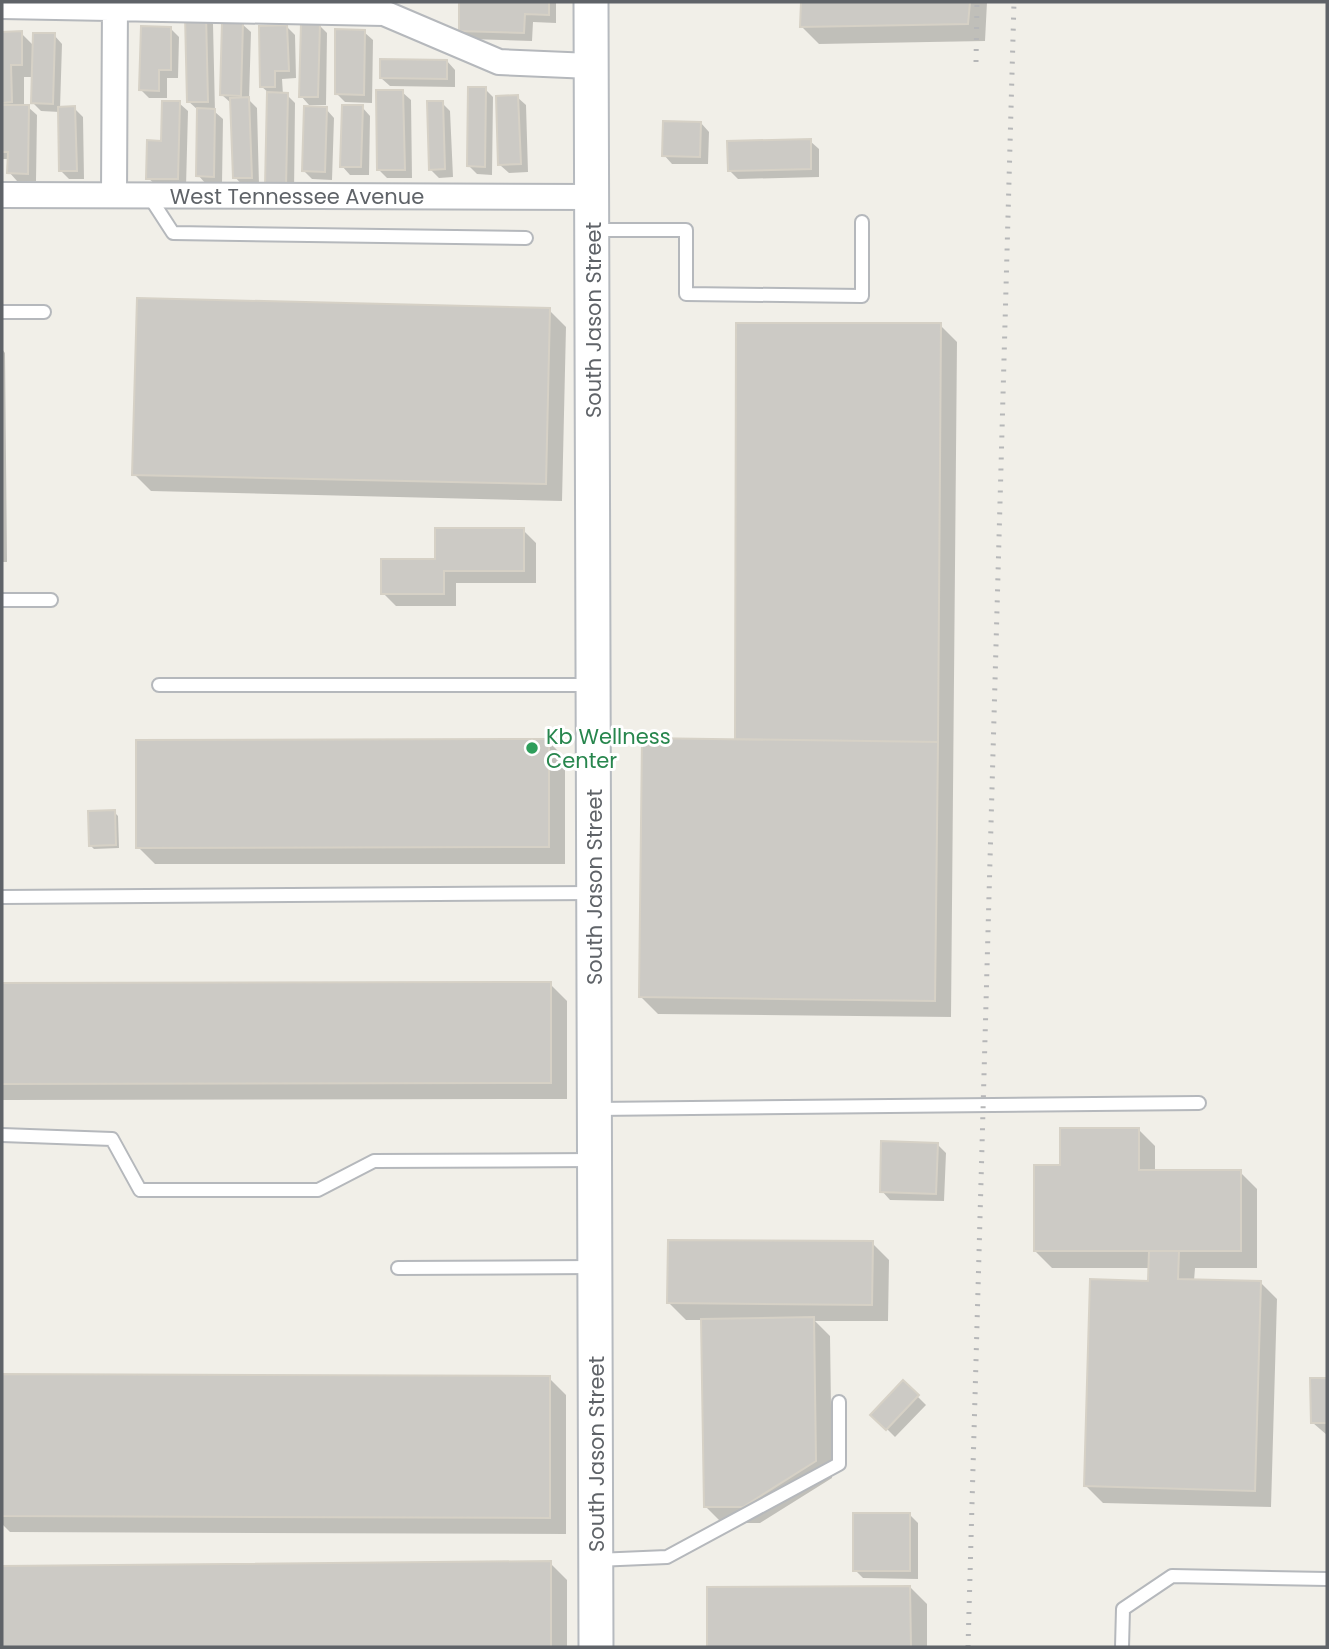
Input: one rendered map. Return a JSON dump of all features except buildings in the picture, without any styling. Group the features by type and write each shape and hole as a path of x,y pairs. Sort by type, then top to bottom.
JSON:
{"street":[{"name":"South Jason Street","path":"591,2 596,1647"},
{"path":"2,6 115,5 384,13 499,62 592,66"},
{"path":"114,195 115,5"},
{"name":"West Tennessee Avenue","path":"2,195 593,197"}],"lane":[{"path":"148,196 173,233 526,237"},
{"path":"593,230 687,230 686,295 862,296 862,222"},
{"path":"2,312 44,312"},
{"path":"2,600 51,600"},
{"path":"159,685 594,685"},
{"path":"2,897 594,893"},
{"path":"595,1109 1199,1103"},
{"path":"2,1135 112,1139 140,1190 318,1190 374,1161 595,1160"},
{"path":"398,1268 595,1267"},
{"path":"596,1560 667,1557 839,1464 839,1402"},
{"path":"1122,1647 1123,1609 1171,1576 1327,1580"}],"railway":[{"path":"976,62 977,2"},
{"path":"968,1647 1014,2"}],"place":[{"name":"Kb Wellness Center","path":"532,748"}]}
